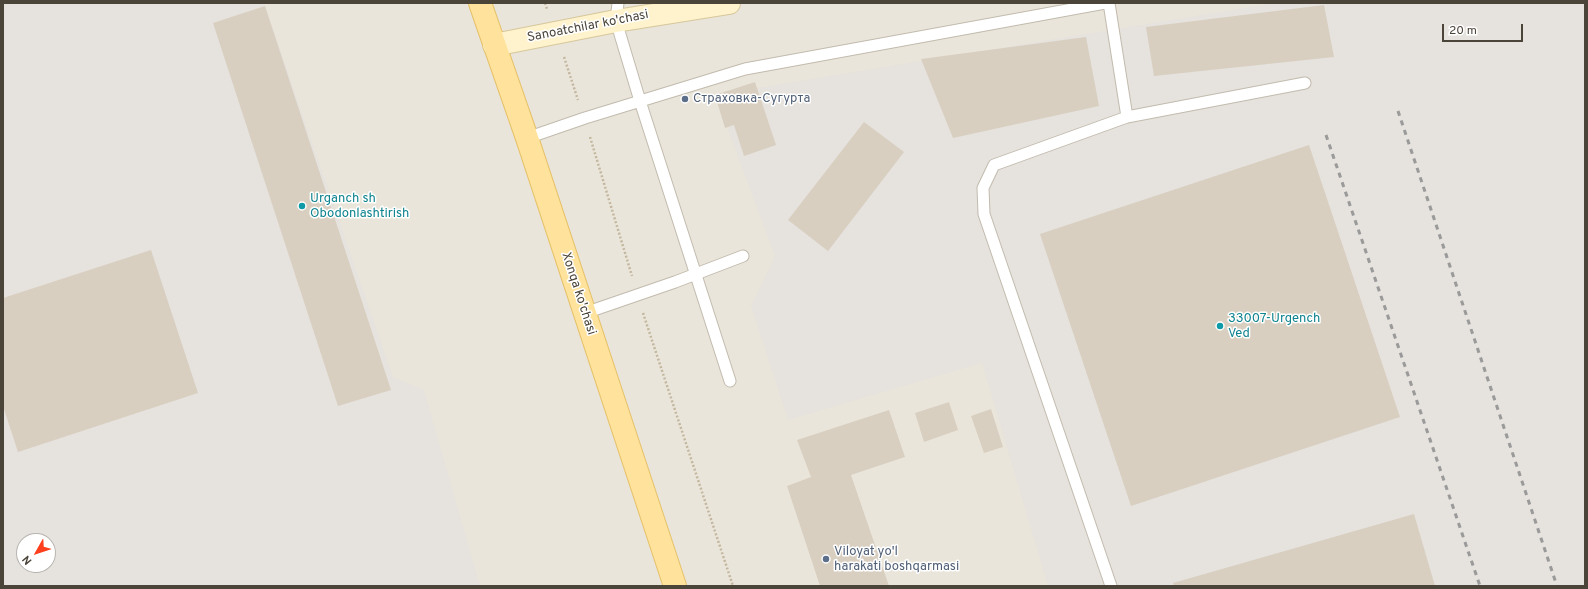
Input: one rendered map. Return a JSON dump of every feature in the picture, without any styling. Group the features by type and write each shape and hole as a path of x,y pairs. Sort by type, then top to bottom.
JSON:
{"main road":[{"name":"Xonqa ko'chasi","path":"480,3 527,138 675,586"},
{"name":"Sanoatchilar ko'chasi","path":"494,45 617,12 729,3"}],"lane":[{"path":"527,138 585,118 745,69 1105,3"},
{"path":"1109,3 1127,117"},
{"path":"617,12 640,101 730,381"},
{"path":"1111,586 984,214 983,188 994,165 1127,117 1305,83"},
{"path":"585,313 743,256"}],"shaded area":[{"path":"3,3 1585,3 1585,586 3,586"},
{"path":"3,3 264,3 393,377 424,390 480,586 3,586"},
{"path":"1274,3 1585,3 1585,586 1048,586 982,363 788,420 751,306 775,256 715,95"}],"building":[{"path":"1324,5 1334,57 1154,76 1146,27"},
{"name":"Urganch sh Obodonlashtirish","path":"265,6 391,390 338,406 213,23"},
{"path":"1086,37 1099,106 953,138 921,59"},
{"path":"755,82 776,145 744,156 734,125 725,128 715,95"},
{"path":"864,122 904,152 828,251 788,220"},
{"name":"33007-Urgench Ved","path":"1309,145 1400,417 1131,506 1040,234"},
{"path":"151,250 198,393 18,452 3,406 3,298"},
{"path":"949,402 958,430 924,442 915,413"},
{"path":"991,409 1003,447 984,453 971,416"},
{"path":"889,410 905,457 851,475 889,586 820,586 787,486 811,477 797,440"},
{"path":"1414,514 1435,586 1174,586 1173,583"}],"railway":[{"path":"1398,111 1557,586"},
{"path":"1326,135 1480,586"}],"place":[{"name":"Страховка-Сугурта","path":"685,99"},
{"name":"Urganch sh Obodonlashtirish","path":"302,206"},
{"name":"33007-Urgench Ved","path":"1220,326"},
{"name":"Viloyat yo'l harakati boshqarmasi","path":"826,559"}]}
